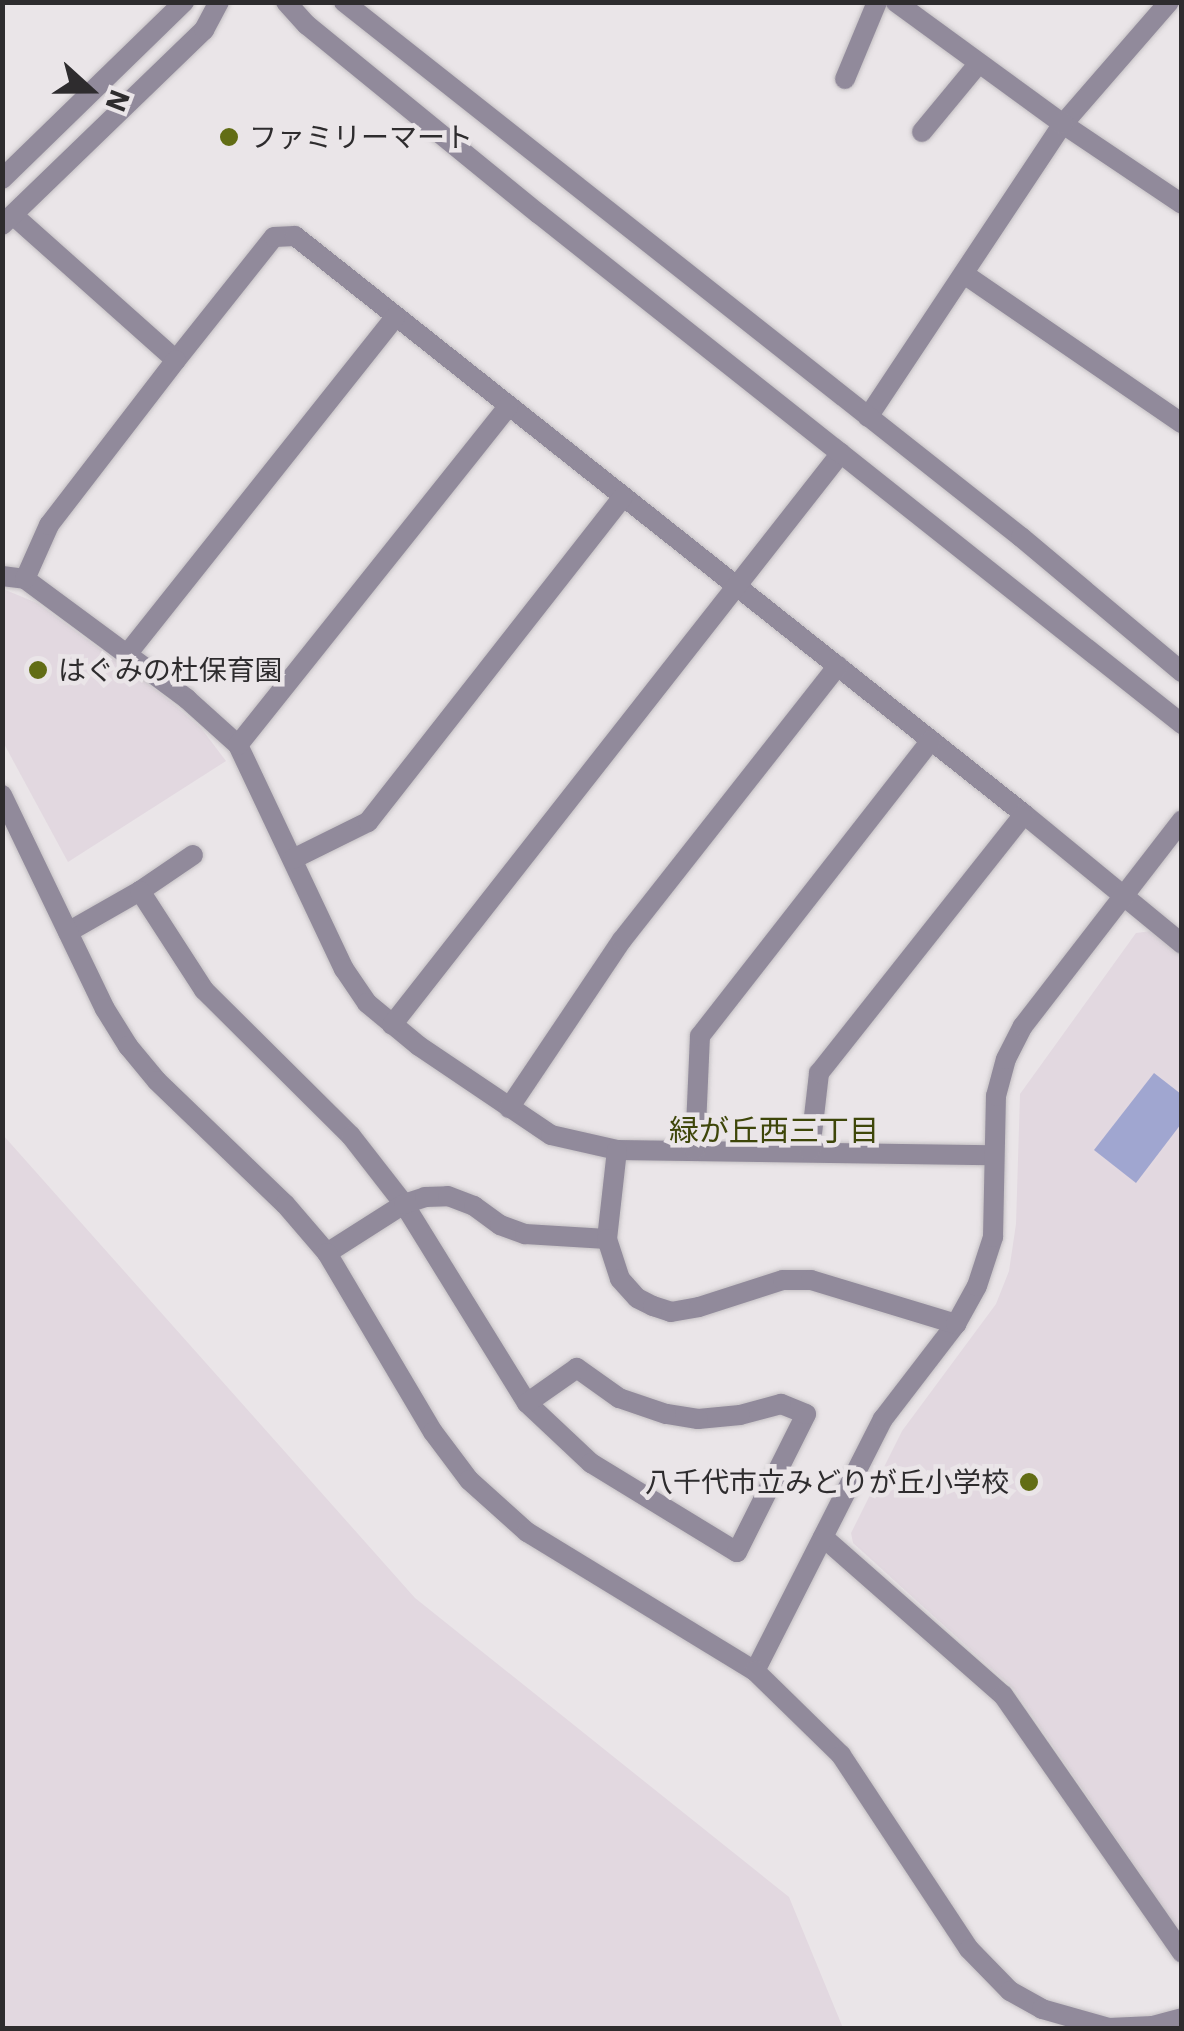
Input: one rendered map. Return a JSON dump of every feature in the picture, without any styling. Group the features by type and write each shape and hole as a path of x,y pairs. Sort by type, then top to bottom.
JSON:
{"street":[{"path":"2,179 184,2"},
{"path":"176,360 8,220 204,30 219,2"},
{"path":"286,2 307,25 540,214 1182,724"},
{"path":"344,2 868,417 1182,672"},
{"path":"845,79 878,2"},
{"path":"896,2 1063,124 1182,204"},
{"path":"868,417 1063,124 1169,2"},
{"path":"922,132 979,63"},
{"path":"25,579 49,524 176,360 274,237 284,233 295,236 1024,814 1182,944"},
{"path":"964,274 1182,422"},
{"path":"128,653 395,316"},
{"path":"238,745 508,408"},
{"path":"392,1024 841,453"},
{"path":"293,859 368,822 622,497"},
{"path":"2,576 25,579 128,653 238,745 344,969 367,1004 552,1135 617,1150 992,1155"},
{"path":"509,1108 622,940 838,666"},
{"path":"695,1150 700,1036 931,740"},
{"path":"2,795 105,1009 156,1082 284,1204 326,1253 368,1315 433,1432 496,1506 528,1532 756,1671 841,1755 969,1949 1010,1991 1042,2009 1109,2028 1153,2026 1182,2018"},
{"path":"810,1151 819,1072 1024,814"},
{"path":"756,1671 882,1418 956,1324 977,1286 993,1236 996,1096 1014,1042 1182,820"},
{"path":"68,932 193,855"},
{"path":"140,891 204,990 351,1136 404,1204 500,1366 527,1402 591,1464 738,1552 806,1414 780,1404 740,1415 698,1419 666,1414 619,1398 577,1368 527,1402"},
{"path":"617,1150 608,1239 620,1279 637,1298 670,1312 699,1308 783,1280 811,1280 956,1324"},
{"path":"326,1253 404,1204 448,1196 524,1234 608,1239"},
{"path":"824,1538 1004,1695 1182,1953"}],"shaded area":[{"path":"3,589 37,603 163,695 201,728 226,761 68,862 3,742"},
{"name":"八千代市立みどりが丘小学校","path":"1152,931 1182,957 1181,1934 1014,1689 853,1543 851,1533 902,1431 996,1304 1009,1271 1016,1224 1020,1094 1136,933"},
{"path":"3,1135 415,1598 789,1897 843,2028 3,2028"}],"water":[{"path":"1154,1073 1181,1094 1181,1124 1136,1183 1094,1150"}],"place":[{"name":"ファミリーマート","path":"229,137"},
{"name":"はぐみの杜保育園","path":"38,670"},
{"name":"八千代市立みどりが丘小学校","path":"1029,1482"}],"district":[{"name":"緑が丘西三丁目","path":"774,1130"}]}
